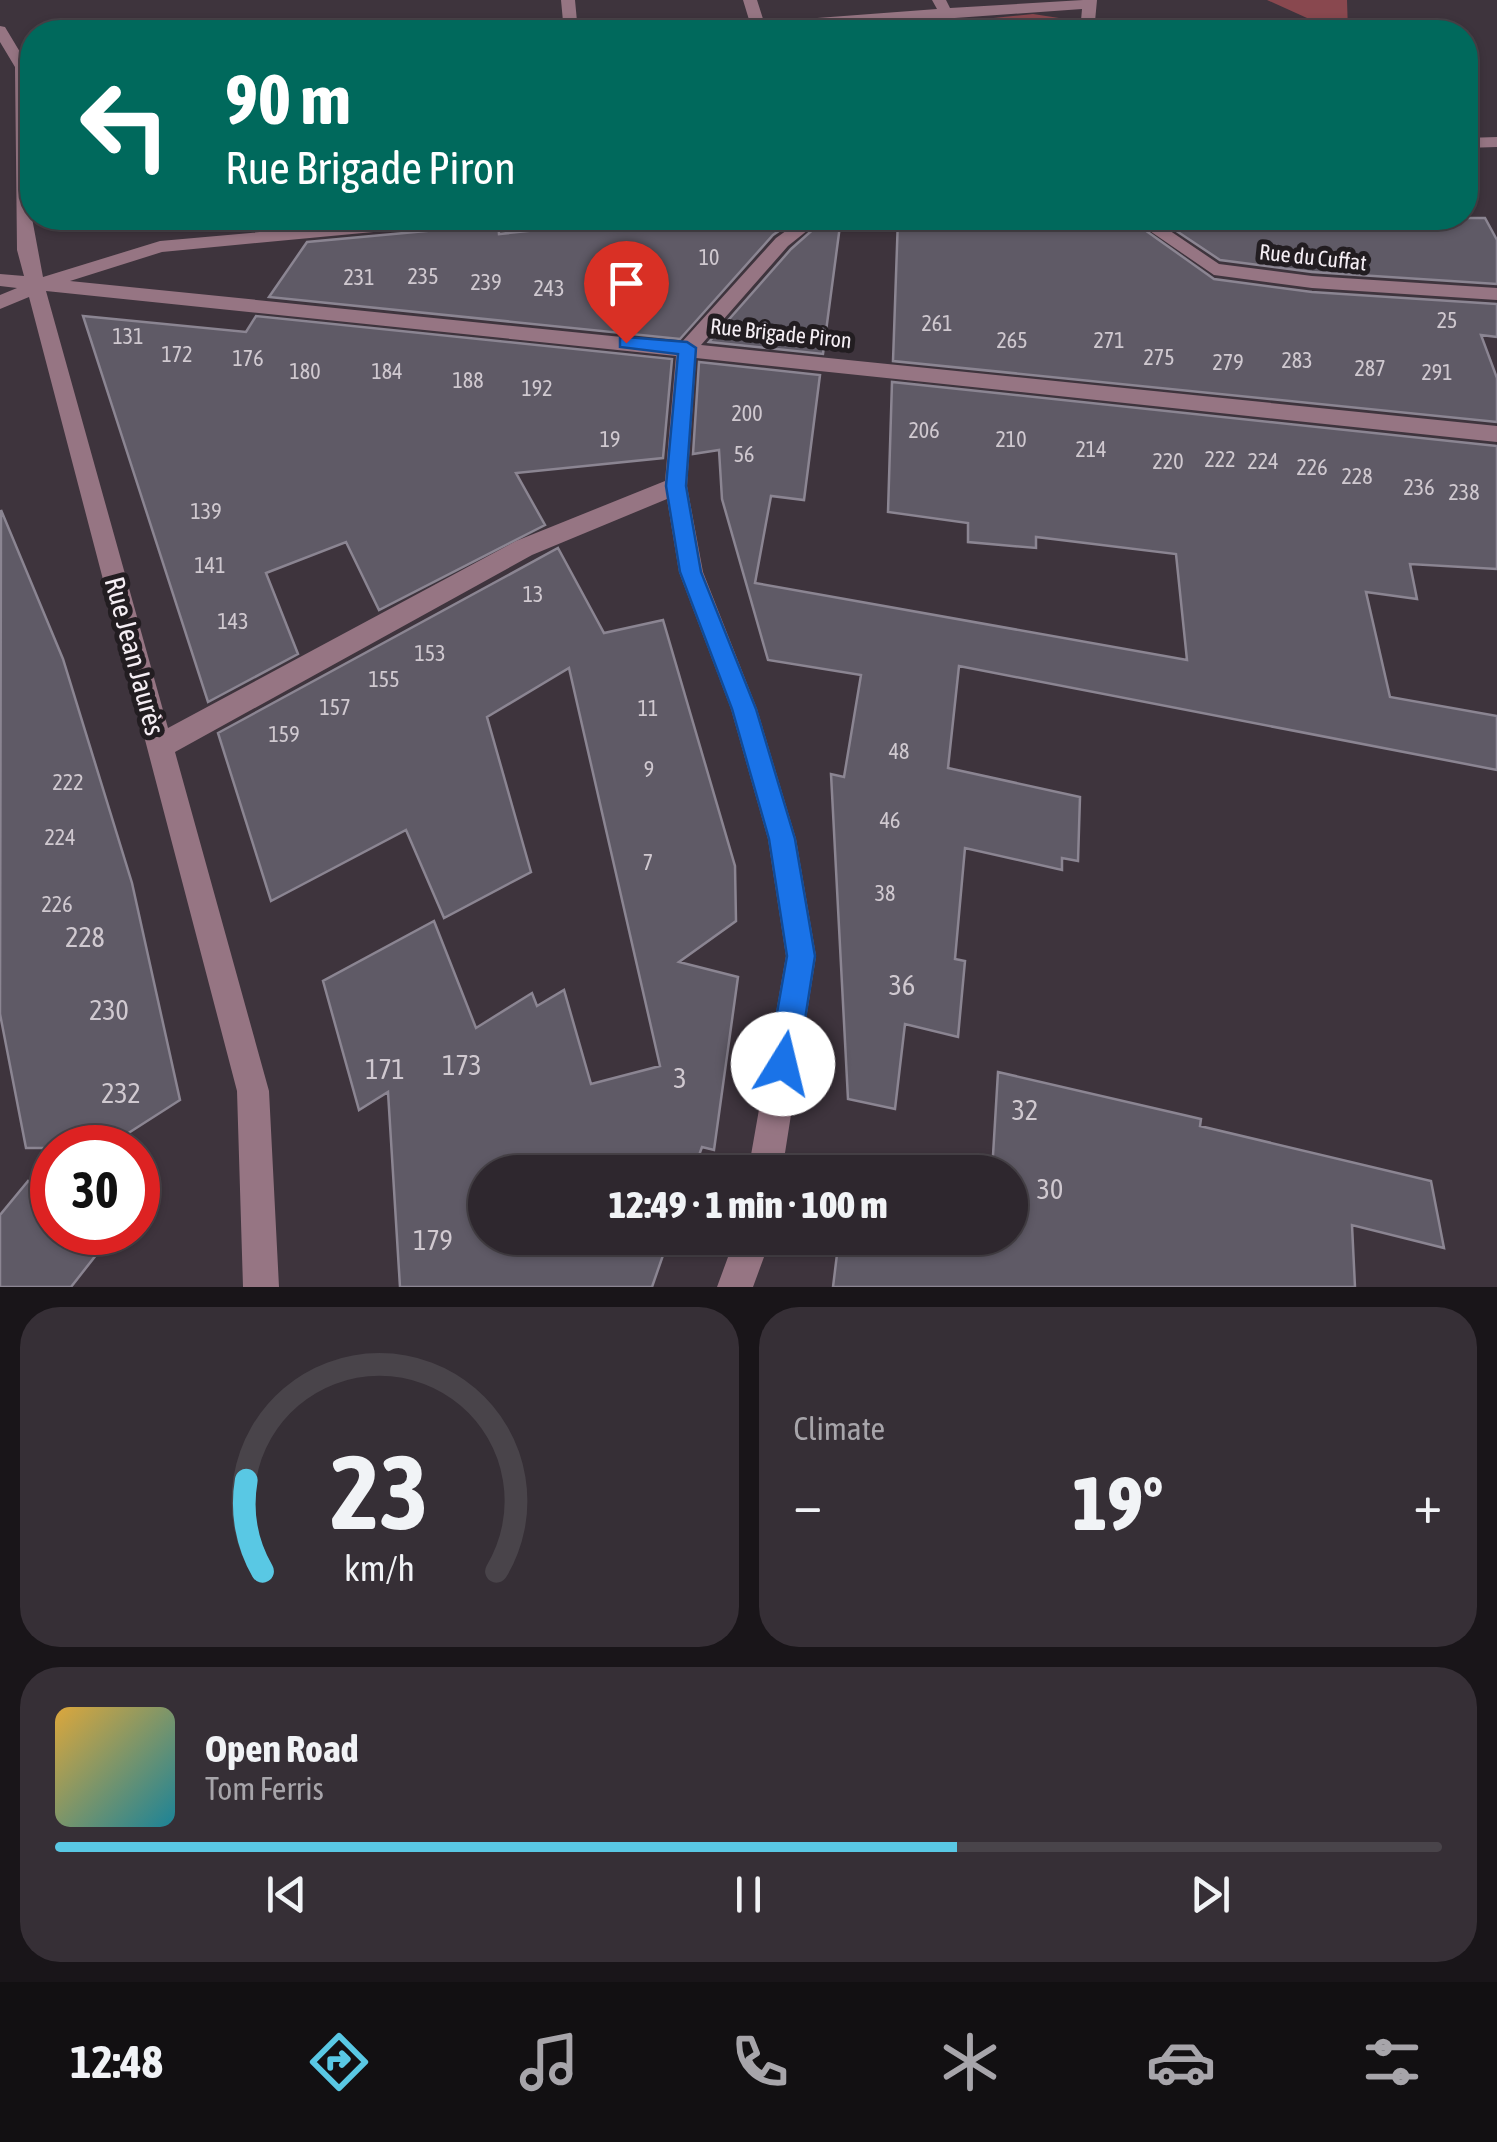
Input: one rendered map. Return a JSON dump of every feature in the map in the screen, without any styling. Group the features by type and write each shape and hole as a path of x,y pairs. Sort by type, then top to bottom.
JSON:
{"street":[{"path":"826,20 943,6 1090,2"},
{"name":"Rue Jean Jaurès","path":"0,30 20,62"},
{"name":"Rue Jean Jaurès","path":"26,230 26,250 253,1091 260,1287"},
{"path":"0,303 38,285 160,247 341,230"},
{"path":"769,1155 801,956 782,839 744,709 690,572 676,486 687,348 782,242 799,230"},
{"name":"Rue du Cuffat","path":"1157,230 1214,269 1312,282 1497,294"},
{"name":"Rue Brigade Piron","path":"0,280 1497,434"},
{"path":"158,746 524,548 676,486"},
{"path":"734,1287 746,1255"}],"shaded area":[{"path":"1267,0 1347,0 1348,20 1311,20"},
{"path":"1033,14 1061,20 974,20"}],"building":[{"path":"1478,218 1485,218 1497,240 1497,284 1312,272 1220,260 1175,230 1478,230"},
{"path":"437,230 499,230 499,234 538,230 780,230 680,339 269,297 307,242"},
{"path":"812,230 839,230 823,354 709,342"},
{"path":"898,230 1145,230 1214,279 1312,292 1497,304 1497,337 1481,335 1497,378 1497,422 893,361"},
{"path":"83,316 246,332 256,316 672,359 663,458 516,473 545,525 379,610 346,542 266,573 298,654 208,702"},
{"path":"699,362 820,375 804,500 771,496 755,583 1187,660 1176,554 1036,537 1036,548 968,542 968,523 888,512 892,382 1497,446 1497,569 1410,564 1417,599 1366,592 1390,697 1497,716 1497,770 959,666 948,768 1080,797 1078,861 1062,858 1062,870 965,848 955,959 965,961 958,1037 905,1024 895,1109 848,1099 831,774 844,777 861,675 768,660 722,499 719,450 693,454"},
{"path":"1,510 63,659 132,883 180,1100 141,1125 30,1125 30,1148 26,1148 0,1014"},
{"path":"558,548 604,633 663,620 735,866 736,921 679,962 738,977 714,1150 702,1147 699,1155 468,1155 468,1255 663,1255 652,1287 400,1287 388,1092 359,1110 323,981 434,921 476,1028 532,993 537,1006 564,990 591,1084 660,1066 569,668 487,717 531,872 444,918 406,830 271,901 218,733"},
{"path":"998,1072 1201,1119 1200,1126 1431,1181 1444,1248 1352,1225 1355,1287 833,1287 837,1255 1028,1255 1028,1155 993,1155"},
{"path":"28,1181 30,1255 96,1255 71,1287 0,1287 0,1215"}],"route":[{"path":"626,343 687,348 676,486 690,572 744,709 782,839 801,956 783,1064"}]}
